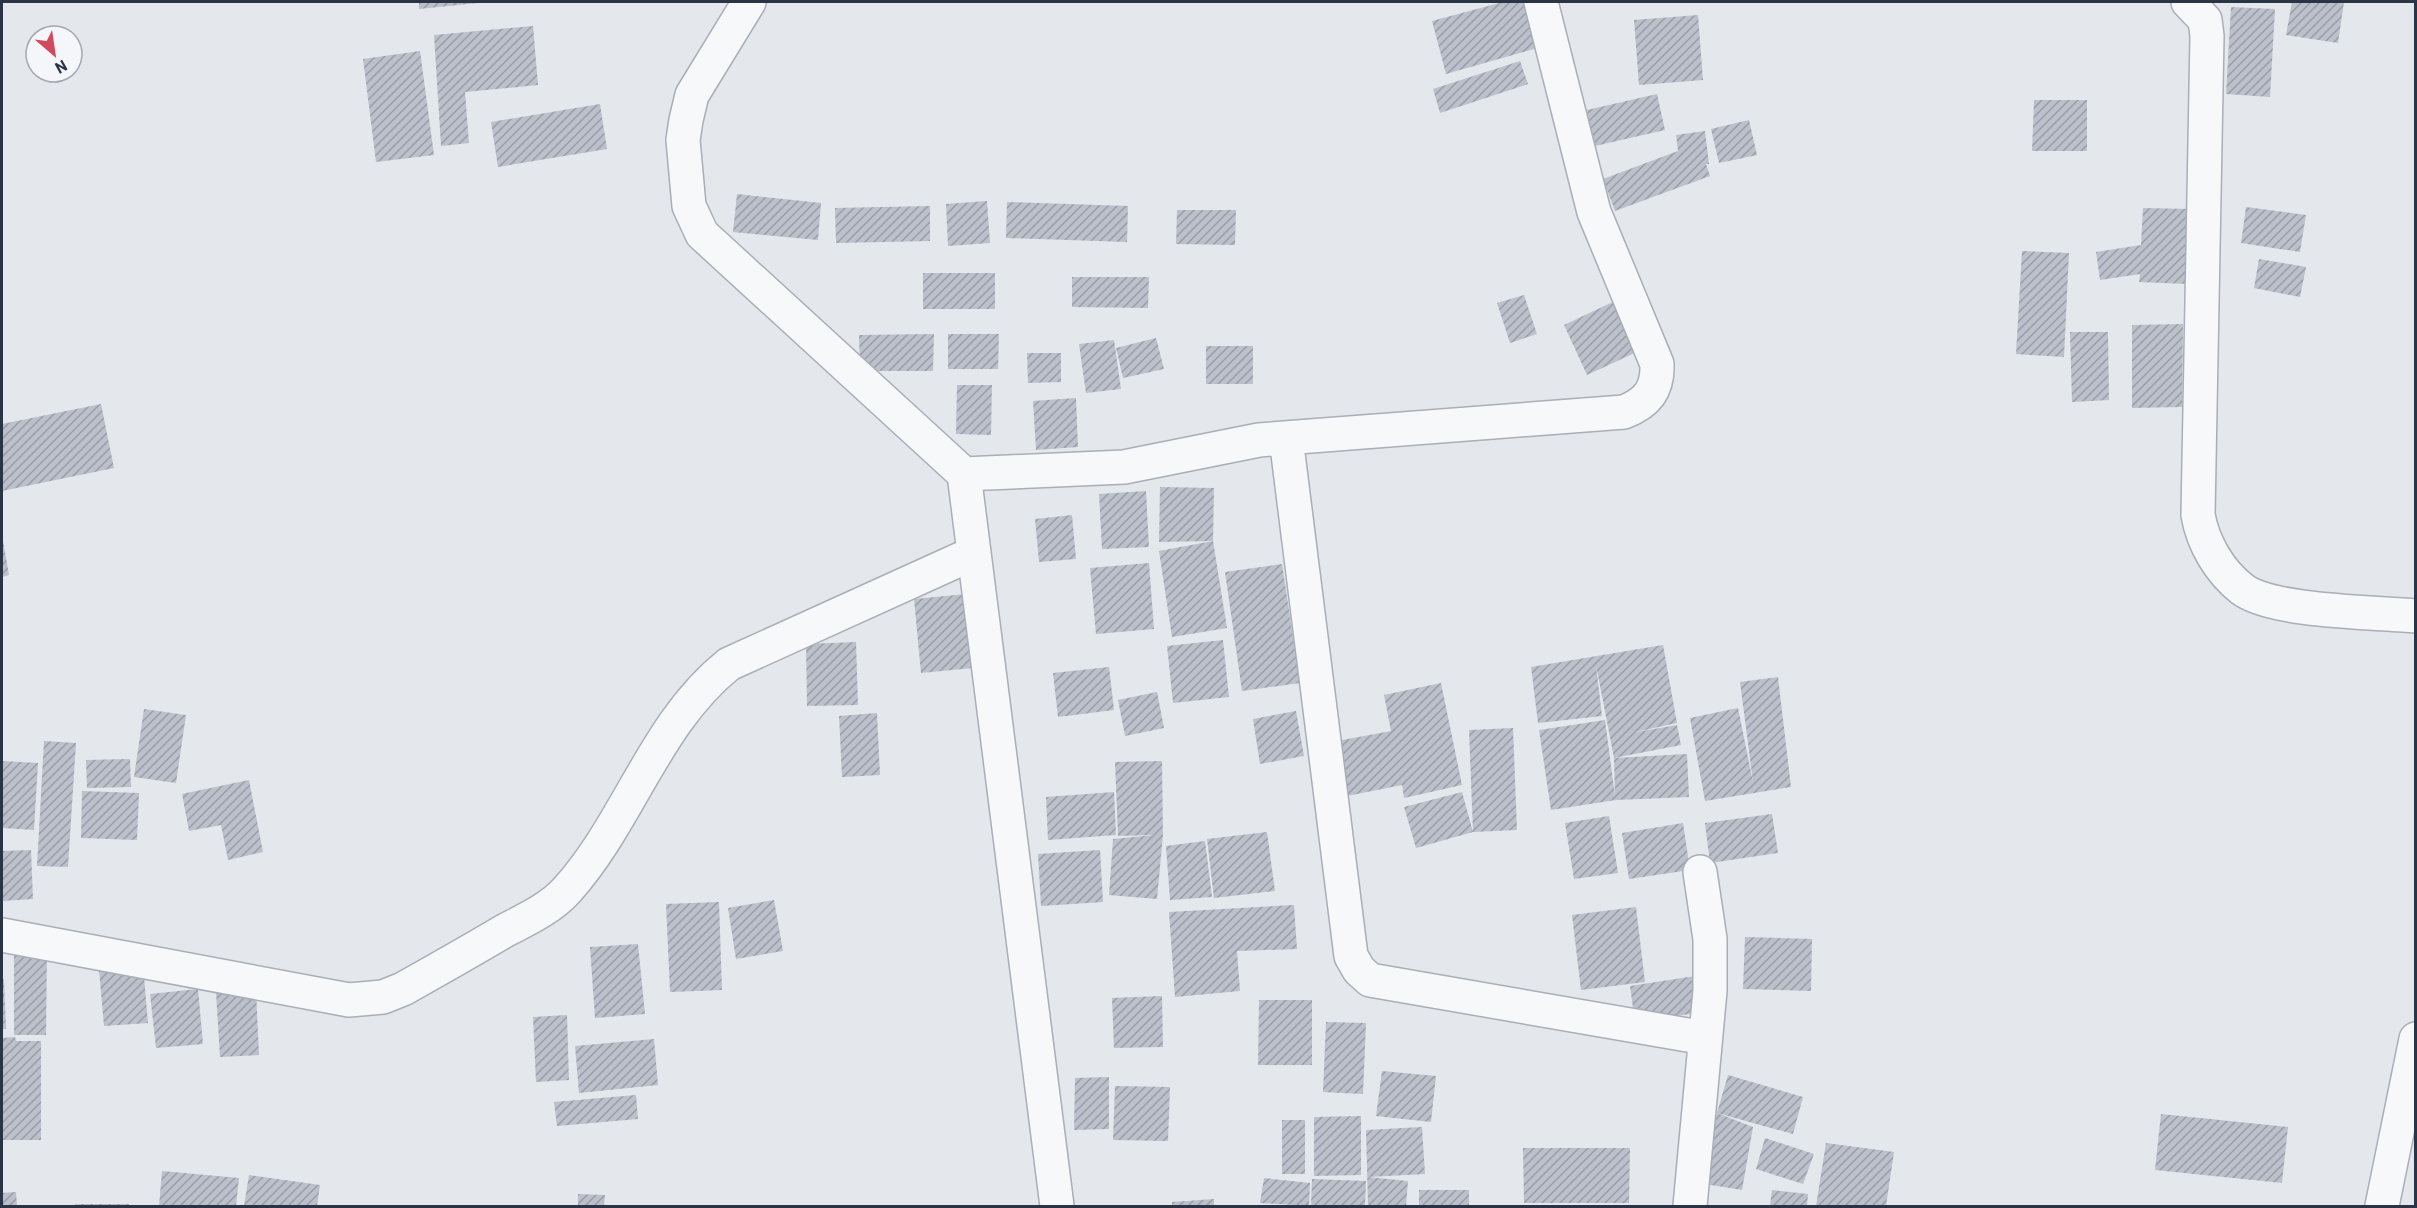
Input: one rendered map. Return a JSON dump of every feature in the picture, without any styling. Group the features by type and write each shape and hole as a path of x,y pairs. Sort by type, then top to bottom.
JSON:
{"street":[{"path":"749,2 692,95 683,140 689,206 702,234 964,474 1057,1206"},
{"path":"964,474 1124,467 1259,440 1624,412 1646,401 1654,389 1658,376 1657,364 1594,212 1541,2"},
{"path":"2188,2 2205,20 2207,36 2198,515 2202,538 2216,560 2243,590 2276,603 2415,616"},
{"path":"1286,438 1351,956 1359,970 1370,980 1706,1038"},
{"path":"2,935 349,1000 383,997 403,990 541,910 565,892 590,859 680,717 709,680 729,664 974,553"},
{"path":"1690,1206 1710,991 1710,939 1700,872"},
{"path":"2382,1206 2415,1039"}],"building":[{"path":"419,2 478,2 478,3 419,9"},
{"path":"1503,2 1529,2 1541,47 1446,74 1432,21"},
{"path":"2292,2 2344,2 2338,43 2286,35"},
{"path":"2231,7 2275,9 2270,97 2226,94"},
{"path":"1698,15 1703,80 1639,85 1634,20"},
{"path":"533,26 538,85 465,92 469,143 441,146 434,35"},
{"path":"420,51 434,155 376,162 363,59"},
{"path":"1520,61 1528,84 1440,113 1433,89"},
{"path":"1657,94 1665,130 1595,146 1587,110"},
{"path":"2034,100 2087,100 2087,151 2032,151"},
{"path":"600,104 607,149 498,167 491,122"},
{"path":"1749,120 1757,155 1719,163 1711,129"},
{"path":"1705,131 1709,164 1706,164 1710,176 1615,211 1603,179 1678,151 1676,135"},
{"path":"737,194 821,203 818,240 733,232"},
{"path":"987,201 990,243 948,246 946,204"},
{"path":"1007,202 1128,206 1127,242 1006,238"},
{"path":"930,206 930,241 836,243 835,208"},
{"path":"2246,207 2306,215 2300,252 2241,243"},
{"path":"2143,208 2191,209 2188,284 2139,282 2140,274 2100,280 2096,252 2141,245"},
{"path":"1177,210 1236,210 1235,245 1176,244"},
{"path":"2022,251 2069,253 2064,357 2016,354"},
{"path":"2259,259 2306,267 2300,297 2254,288"},
{"path":"923,273 995,273 995,309 923,309"},
{"path":"1072,277 1149,277 1148,308 1072,307"},
{"path":"1524,295 1537,334 1510,343 1497,303"},
{"path":"1617,300 1641,350 1587,375 1564,325"},
{"path":"2183,324 2182,407 2132,408 2132,325"},
{"path":"2070,332 2108,332 2109,400 2072,402"},
{"path":"934,334 933,371 860,371 859,335"},
{"path":"948,334 999,334 998,369 948,369"},
{"path":"1156,338 1164,369 1123,378 1116,348"},
{"path":"1114,340 1121,389 1086,393 1079,344"},
{"path":"1206,346 1253,346 1253,384 1206,384"},
{"path":"1027,353 1061,353 1061,382 1028,383"},
{"path":"957,385 992,385 991,435 956,434"},
{"path":"1076,398 1078,447 1036,450 1033,401"},
{"path":"101,404 114,468 2,491 2,424"},
{"path":"1160,487 1214,488 1213,541 1159,542"},
{"path":"1146,491 1149,547 1102,549 1099,494"},
{"path":"1072,515 1076,559 1039,562 1035,519"},
{"path":"2,535 9,575 2,577"},
{"path":"1213,541 1227,628 1172,637 1159,551"},
{"path":"1149,563 1154,629 1096,634 1090,568"},
{"path":"1282,564 1300,683 1242,691 1225,572"},
{"path":"966,594 973,668 921,673 914,599"},
{"path":"1223,640 1229,697 1173,703 1167,646"},
{"path":"856,642 858,705 807,706 806,644"},
{"path":"1663,645 1677,723 1631,733 1677,725 1681,745 1614,758 1596,665 1602,716 1538,723 1531,667"},
{"path":"1109,667 1114,710 1058,717 1053,673"},
{"path":"1778,677 1791,787 1705,801 1690,718 1738,708 1753,782 1740,682"},
{"path":"1441,683 1462,785 1404,798 1402,785 1347,796 1337,741 1391,731 1384,695"},
{"path":"1157,692 1164,728 1125,736 1118,700"},
{"path":"144,709 186,715 176,783 134,777"},
{"path":"1296,711 1304,756 1260,764 1253,719"},
{"path":"877,713 880,775 842,777 839,716"},
{"path":"1605,720 1615,796 1614,758 1687,754 1689,797 1616,800 1551,810 1539,730"},
{"path":"1513,728 1517,830 1473,832 1469,730"},
{"path":"44,741 76,743 68,867 37,866"},
{"path":"130,759 131,787 87,788 86,760"},
{"path":"2,761 38,763 34,830 2,828"},
{"path":"1162,761 1163,835 1157,899 1109,895 1113,839 1155,835 1118,836 1115,762"},
{"path":"249,780 263,852 228,860 221,825 189,831 182,794"},
{"path":"82,791 139,793 137,840 81,838"},
{"path":"1114,792 1116,835 1048,840 1046,797"},
{"path":"1462,792 1473,832 1416,848 1404,807"},
{"path":"1772,814 1778,853 1710,863 1705,823"},
{"path":"1609,816 1618,873 1574,879 1565,823"},
{"path":"1683,823 1690,870 1629,879 1622,833"},
{"path":"1267,832 1275,891 1214,898 1207,839"},
{"path":"1205,841 1212,897 1170,900 1166,846"},
{"path":"31,850 33,899 2,901 2,851"},
{"path":"1100,850 1103,902 1041,906 1038,854"},
{"path":"774,900 783,951 736,959 728,908"},
{"path":"719,902 722,990 670,992 666,904"},
{"path":"1294,905 1297,949 1237,951 1240,991 1175,997 1169,912"},
{"path":"1636,907 1645,982 1581,990 1572,915"},
{"path":"1745,937 1812,939 1811,991 1743,989"},
{"path":"638,944 645,1014 595,1018 590,947"},
{"path":"14,950 47,950 46,1035 14,1035"},
{"path":"143,965 148,1023 104,1026 99,970"},
{"path":"1695,976 1701,1012 1635,1023 1630,986"},
{"path":"2,979 4,979 6,1029 2,1029"},
{"path":"198,989 203,1044 156,1048 150,994"},
{"path":"256,990 259,1055 220,1057 216,993"},
{"path":"1162,996 1163,1047 1114,1048 1112,998"},
{"path":"1259,1000 1312,1000 1312,1065 1258,1065"},
{"path":"567,1015 569,1080 536,1082 533,1017"},
{"path":"1326,1022 1366,1023 1363,1094 1323,1092"},
{"path":"15,1037 16,1041 41,1041 41,1140 2,1140 2,1038"},
{"path":"654,1039 658,1085 579,1093 575,1046"},
{"path":"1382,1071 1436,1076 1431,1122 1376,1116"},
{"path":"1728,1075 1803,1097 1793,1134 1717,1113"},
{"path":"1109,1077 1109,1129 1074,1130 1075,1078"},
{"path":"1115,1086 1170,1087 1168,1141 1113,1140"},
{"path":"636,1095 638,1119 557,1126 554,1102"},
{"path":"1717,1113 1753,1127 1742,1190 1705,1184"},
{"path":"2161,1114 2288,1127 2282,1183 2155,1170"},
{"path":"1361,1116 1361,1175 1314,1176 1314,1117"},
{"path":"1282,1120 1305,1120 1305,1174 1282,1174"},
{"path":"1422,1127 1425,1174 1368,1177 1408,1181 1406,1206 1368,1206 1366,1130"},
{"path":"1765,1138 1814,1154 1803,1184 1756,1169"},
{"path":"1826,1143 1894,1152 1886,1206 1816,1206"},
{"path":"1523,1148 1630,1148 1629,1203 1524,1203"},
{"path":"162,1171 239,1178 236,1206 159,1206"},
{"path":"249,1175 320,1185 317,1206 244,1206"},
{"path":"1264,1178 1310,1183 1309,1206 1260,1203"},
{"path":"1312,1179 1366,1181 1365,1206 1311,1206"},
{"path":"1419,1190 1469,1190 1469,1206 1419,1206"},
{"path":"1772,1190 1808,1194 1807,1206 1770,1206"},
{"path":"16,1192 17,1206 2,1206 2,1193"},
{"path":"578,1194 605,1195 604,1206 578,1206"},
{"path":"1214,1199 1214,1206 1172,1206 1172,1202"},
{"path":"75,1204 129,1204 129,1206 75,1206"}]}
